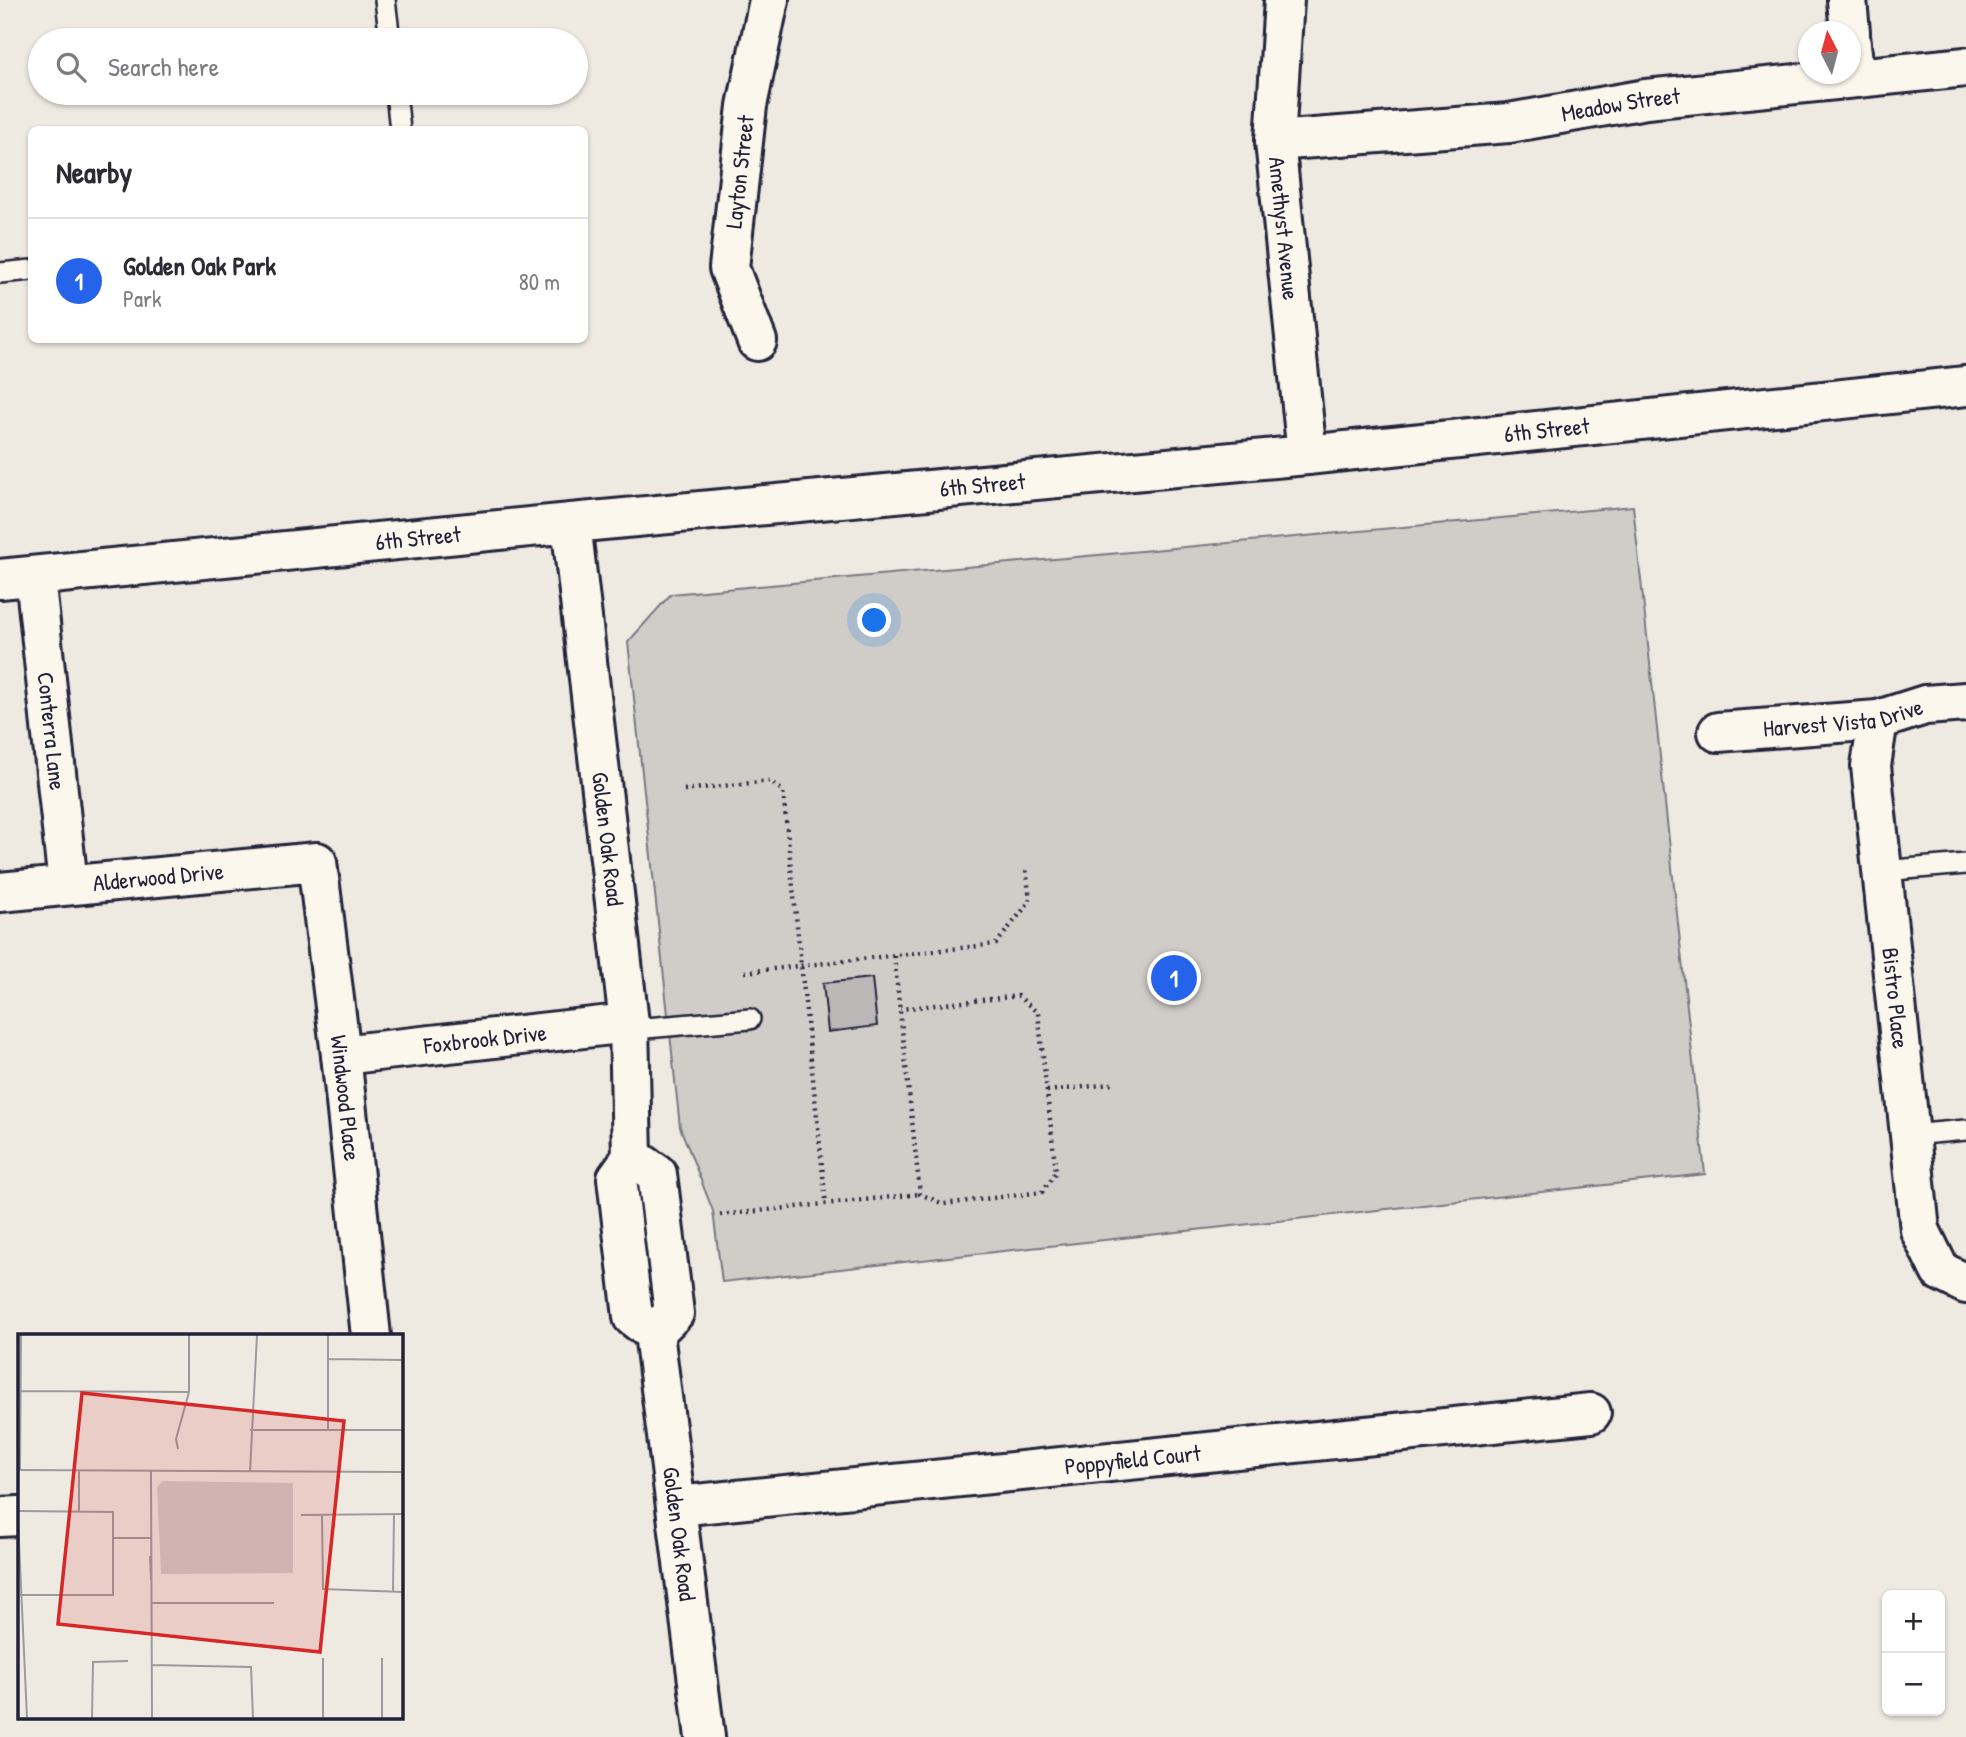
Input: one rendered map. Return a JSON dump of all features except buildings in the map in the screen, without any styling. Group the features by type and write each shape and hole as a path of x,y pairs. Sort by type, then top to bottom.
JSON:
{"street":[{"name":"Layton Street","path":"757,341 729,268 747,106 769,0"},
{"name":"Amethyst Avenue","path":"1284,0 1275,141 1307,455"},
{"path":"1847,0 1849,21"},
{"name":"Meadow Street","path":"1861,77 1966,67"},
{"name":"Meadow Street","path":"1275,141 1509,123 1646,99 1798,84"},
{"name":"6th Street","path":"18,578 571,523 1307,455 1966,386"},
{"name":"Golden Oak Road","path":"571,523 629,1023 632,1157 617,1178 633,1317 654,1333 705,1737"},
{"name":"Conterra Lane","path":"18,578 68,885"},
{"name":"Harvest Vista Drive","path":"1718,732 1878,720 1925,705 1966,702"},
{"name":"Bistro Place","path":"1878,720 1871,766 1920,1230 1953,1277"},
{"name":"Alderwood Drive","path":"0,892 317,862"},
{"name":"Windwood Place","path":"317,862 371,1334"},
{"name":"Foxbrook Drive","path":"341,1055 629,1023"},
{"path":"632,1157 657,1174 666,1243 674,1313 654,1333"},
{"path":"625,1250 666,1243"},
{"name":"Poppyfield Court","path":"677,1506 1591,1413"},
{"path":"0,1517 18,1516"}],"lane":[{"path":"385,0 388,28"},
{"path":"397,105 400,126"},
{"path":"0,274 28,270"},
{"path":"1882,871 1966,864"},
{"path":"629,1023 646,1028 750,1018"},
{"path":"1910,1135 1966,1130"}],"path":[{"path":"684,790 770,781 783,791 826,1204"},
{"path":"745,972 996,944 1030,901 1026,867"},
{"path":"894,956 920,1194"},
{"path":"720,1215 920,1194 944,1204 1042,1192 1056,1172 1038,1013 1018,996 900,1009"},
{"path":"1047,1091 1112,1084"}],"shaded area":[{"path":"1633,506 1705,1174 722,1282 713,1211 680,1127 628,642 671,594"}],"place":[{"name":"Golden Oak Park","path":"1174,978"}]}
